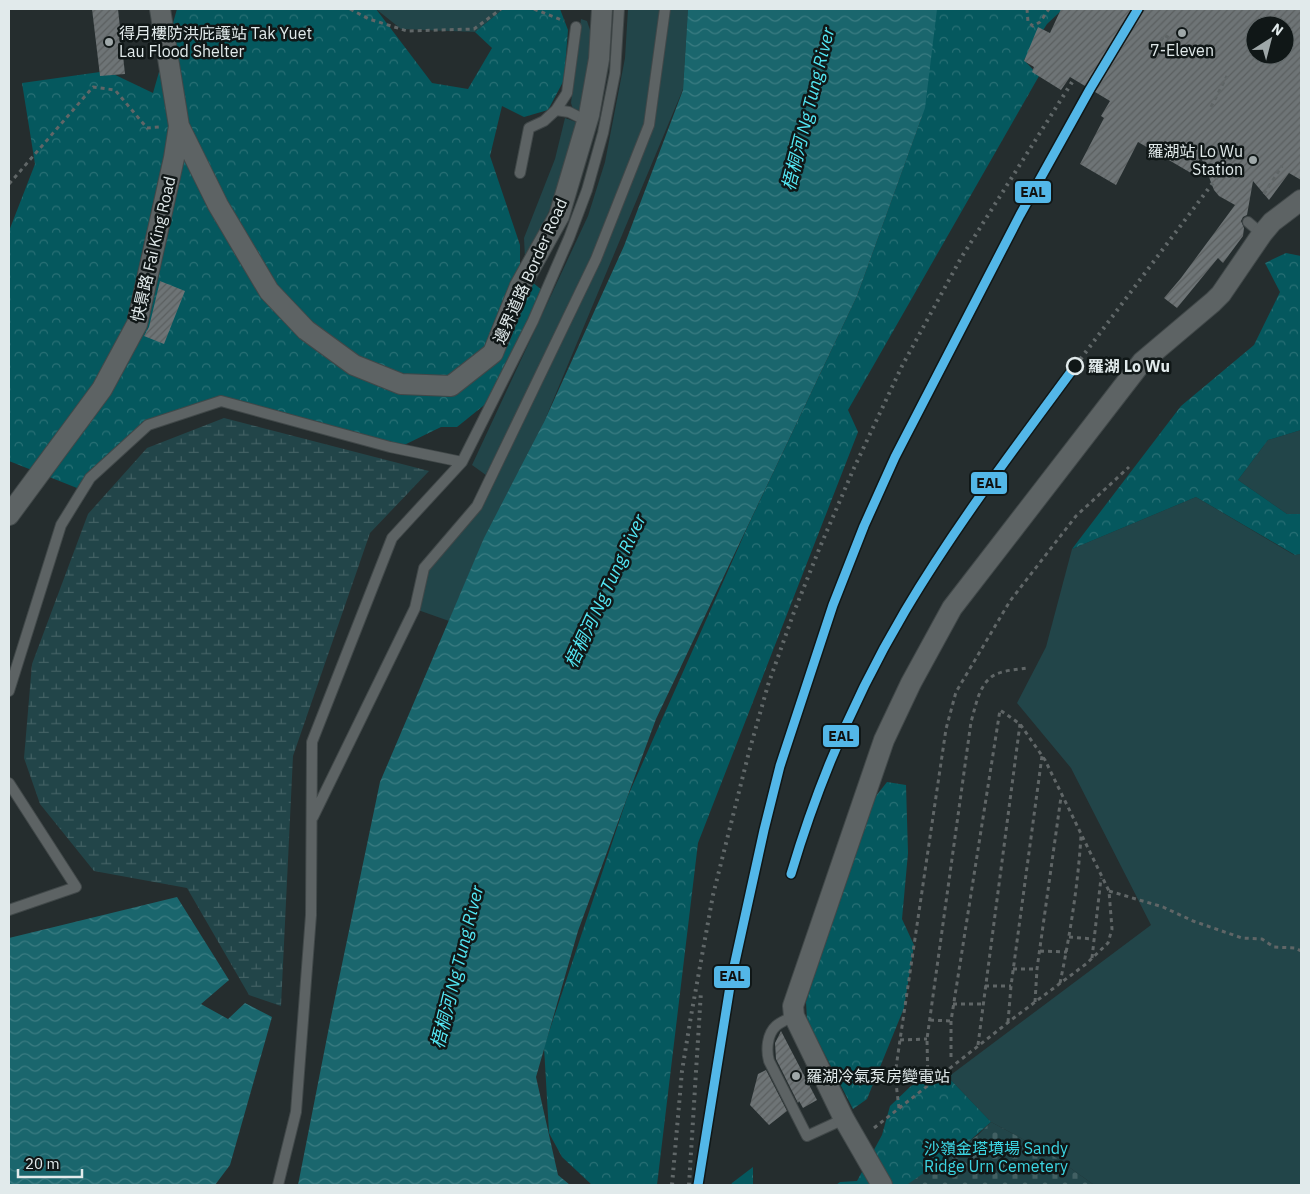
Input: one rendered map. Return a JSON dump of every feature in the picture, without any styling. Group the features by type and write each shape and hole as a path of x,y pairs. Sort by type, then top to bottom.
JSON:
{"street":[{"name":"邊界道路 Border Road","path":"160,9 179,126 218,205 269,291 306,330 354,365 401,384 451,386 493,353 520,286 559,216 587,121 599,59 602,9"},
{"name":"快景路 Fai King Road","path":"9,515 102,389 137,324 174,158 179,126"},
{"path":"882,1185 844,1119 794,1016 793,1006 884,740 911,683 952,608 1142,362 1221,294 1255,228 1272,222 1301,200"}],"lane":[{"path":"278,1185 296,1112 311,915 312,742 392,538 462,462 532,321 569,238 588,190 603,133 615,73 619,9"},
{"path":"311,820 415,608 424,568 477,506 596,259 649,125 665,9"},
{"path":"520,173 529,128 544,121 556,110 567,93 576,27"},
{"path":"556,110 569,112 587,121"},
{"path":"9,691 61,525 90,478 148,426 221,401 390,447 462,462"},
{"path":"9,783 76,888 9,910"},
{"path":"794,1016 775,1026 767,1049 769,1061 807,1136 844,1119"}],"path":[{"path":"350,9 369,19 407,31 474,29 501,9"},
{"path":"534,9 555,16 576,27"},
{"path":"1027,9 1028,22 1033,26 1040,22 1050,9"},
{"path":"1161,41 1164,35 1173,40"},
{"path":"1211,107 1227,76"},
{"path":"9,184 93,87 114,90 148,128 179,126"},
{"path":"1264,194 1282,166"},
{"path":"899,1108 895,1075 946,730 956,692 1010,601 1076,516 1129,467"},
{"path":"928,1086 927,1039 972,722 980,694 989,678 1002,672 1027,668"},
{"path":"874,1128 1092,959 1108,943 1112,929 1110,892 1042,756 1020,724 1000,710 953,1004 951,1057"},
{"path":"978,1046 1020,724"},
{"path":"1008,1023 1013,969 1042,756"},
{"path":"1035,1002 1037,969 1061,795"},
{"path":"1060,984 1067,952 1080,857 1081,836"},
{"path":"1092,959 1102,876"},
{"path":"1110,892 1163,907 1193,921 1242,938 1262,939 1274,947 1295,948 1301,951"},
{"path":"1069,937 1093,939"},
{"path":"1040,950 1067,952"},
{"path":"1013,969 1037,969"},
{"path":"985,986 1011,986"},
{"path":"953,1004 984,1004"},
{"path":"930,1020 951,1021"},
{"path":"900,1040 927,1039"}],"green space":[{"path":"177,9 376,9 432,83 468,89 492,48 475,32 503,9 560,9 568,30 564,80 548,110 524,117 502,106 490,156 520,245 520,272 543,291 493,398 457,427 441,427 398,448 213,404 139,434 82,490 9,461 9,231 35,164 22,83 107,71 153,93"},
{"path":"376,9 503,9 475,32 401,29"},
{"path":"628,9 688,9 683,89 539,434 480,549 449,621 418,610 424,568 484,501 490,478 472,465 588,216 605,162 625,58"},
{"path":"936,9 1063,9 1047,24 1024,60 1039,76 848,410 858,432 698,843 657,1185 592,1185 562,1157 549,1133 544,1047 627,798 747,528 857,296 922,116"},
{"path":"581,19 587,21 591,33 583,111 573,109 571,103"},
{"path":"565,118 579,123 550,210 525,259 524,238 555,159"},
{"path":"1286,253 1301,256 1301,430 1268,440 1238,480 1287,514 1301,514 1301,554 1295,555 1196,497 1072,549 1181,406 1254,345 1280,292 1265,263"},
{"path":"224,418 429,471 370,533 293,756 281,1006 249,995 187,888 94,871 40,804 24,758 32,664 88,514 147,448"},
{"path":"1301,430 1301,514 1287,514 1238,480 1268,440"},
{"path":"1196,497 1294,555 1301,554 1301,1185 1094,1185 1052,1155 991,1122 948,1077 1151,925 1071,768 1017,703 1046,647 1072,549"},
{"path":"887,782 906,785 908,853 902,919 914,945 904,1008 867,1099 853,1109 807,1020 806,1002 812,983 800,974 854,824"},
{"path":"931,1077 943,1082 948,1077 991,1122 933,1173 943,1185 836,1185 840,1182 857,1181 882,1135 890,1106 911,1086"},
{"name":"沙嶺金塔墳場 Sandy Ridge Urn Cemetery","path":"991,1122 1052,1155 1094,1185 908,1185 978,1135"},
{"path":"753,1167 753,1185 731,1185 732,1183"}],"water":[{"name":"梧桐河 Ng Tung River","path":"688,9 937,9 925,108 857,296 656,719 578,931 536,1077 558,1175 570,1185 298,1185 380,782 484,538 544,422 624,246 683,90"},
{"path":"177,897 229,980 201,1004 228,1019 245,1003 272,1017 230,1165 215,1185 9,1185 9,938"}],"building":[{"name":"得月樓防洪庇護站 Tak Yuet Lau Flood Shelter","path":"92,9 118,9 125,74 100,76"},
{"name":"羅湖站 Lo Wu Station","path":"1061,9 1301,9 1301,180 1289,173 1269,200 1253,181 1247,215 1241,221 1244,228 1243,236 1223,263 1218,258 1177,308 1164,298 1235,205 1219,196 1214,190 1201,157 1191,173 1138,142 1116,185 1080,164 1104,118 1101,116 1110,101 1070,77 1061,90 1032,72 1034,67 1024,61 1038,27 1050,33"},
{"path":"160,281 185,291 164,344 144,336 149,327"},
{"name":"羅湖冷氣泵房變電站","path":"781,1031 817,1100 803,1108 799,1101 798,1103 776,1059 775,1043"},
{"path":"766,1070 787,1111 769,1125 750,1105 758,1074"}],"railway":[{"path":"672,1185 682,1071 713,895 768,685 794,612 854,468 902,366 961,258 1074,79"},
{"path":"1076,365 1239,148"},
{"path":"689,1185 701,991"}],"transit line":[{"name":"EAL","path":"698,1185 731,980 764,830 780,766 833,605 864,526 895,457 1020,215 1090,89 1138,9"},
{"name":"EAL","path":"791,874 826,772 855,706 887,642 966,516 1076,365"}],"place":[{"name":"7-Eleven","path":"1182,33"},
{"name":"得月樓防洪庇護站 Tak Yuet Lau Flood Shelter","path":"109,42"},
{"name":"羅湖站 Lo Wu Station","path":"1253,160"},
{"name":"羅湖 Lo Wu","path":"1075,366"},
{"name":"羅湖冷氣泵房變電站","path":"796,1076"}]}
